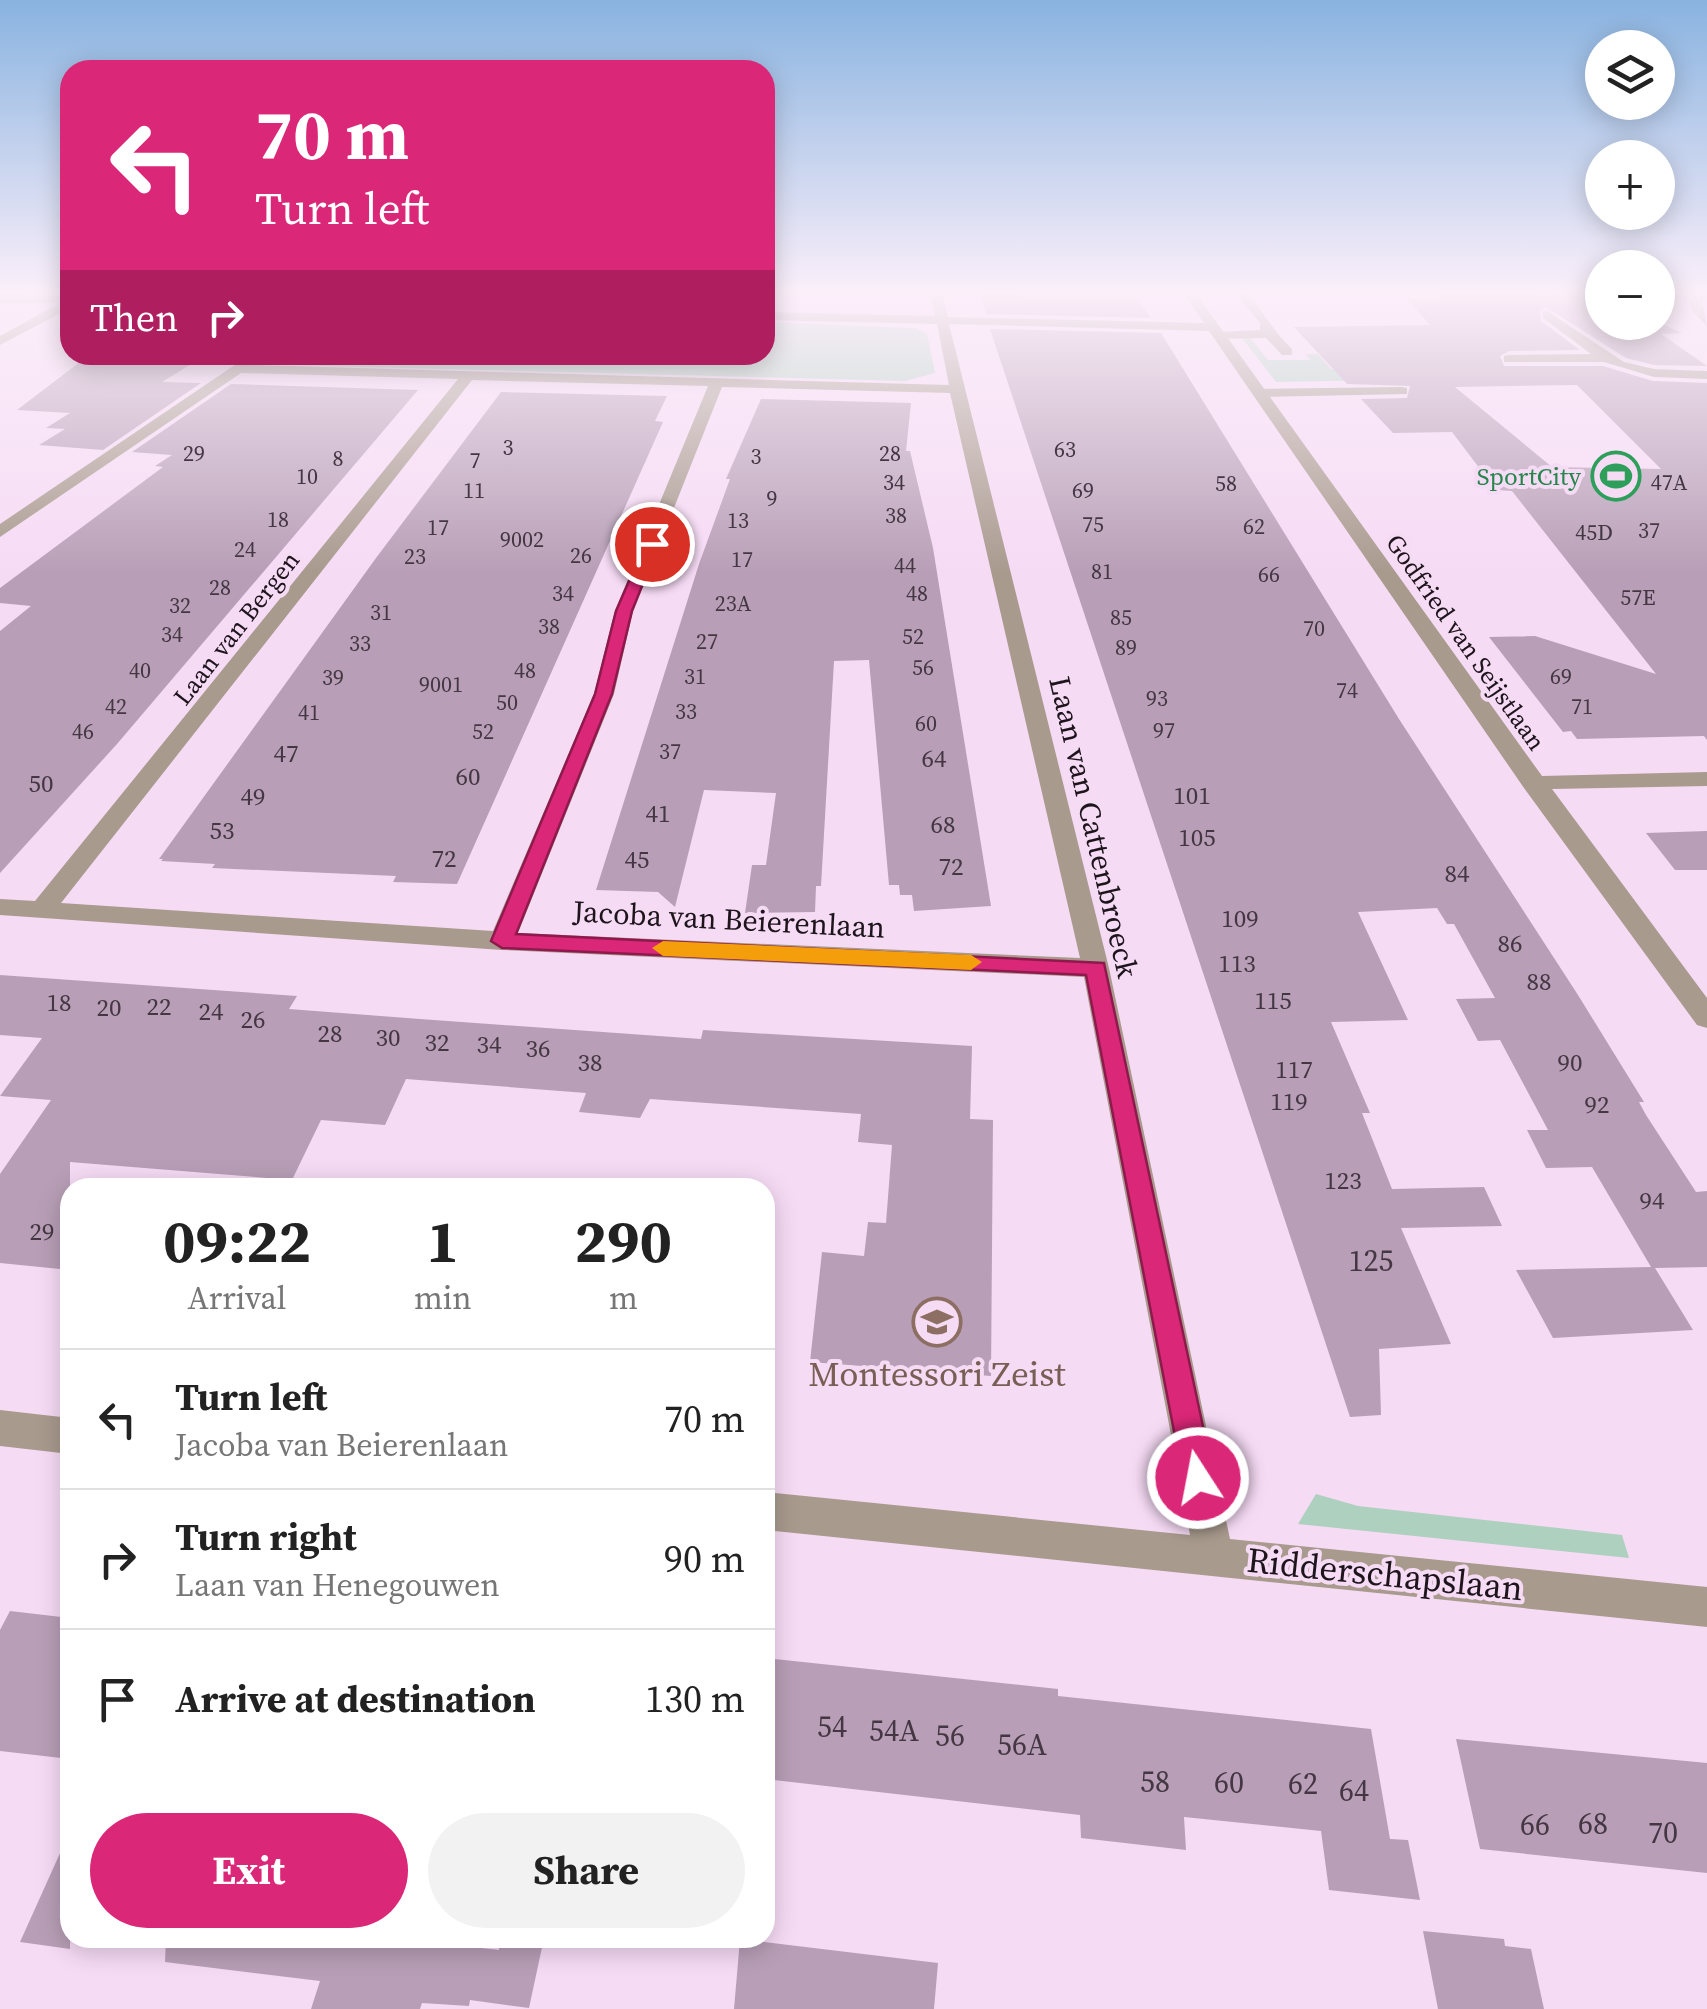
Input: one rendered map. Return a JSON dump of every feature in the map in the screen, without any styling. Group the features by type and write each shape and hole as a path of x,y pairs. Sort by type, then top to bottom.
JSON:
{"street":[{"path":"0,532 216,385"},
{"name":"Laan van Bergen","path":"42,910 461,385"},
{"path":"502,941 604,694 624,611 716,385"},
{"path":"811,385 956,389"},
{"name":"Laan van Cattenbroeck","path":"955,385 1096,968 1214,1556"},
{"name":"Godfried van Seijstlaan","path":"1254,385 1532,782 1707,1018"},
{"path":"1260,393 1402,391"},
{"path":"1532,782 1707,780"},
{"name":"Jacoba van Beierenlaan","path":"0,907 502,941 1096,968"},
{"path":"0,1428 60,1435"},
{"name":"Ridderschapslaan","path":"775,1512 1707,1607"}],"green space":[{"path":"1316,1494 1358,1506 1622,1535 1629,1558 1298,1524"}],"building":[{"path":"50,385 198,385 103,450 39,445 65,429 46,428 70,413 17,410"},
{"path":"230,385 418,390 117,744 0,873 0,631 31,606 0,603 0,588 163,467 155,466 172,455 132,452"},
{"path":"1008,385 1193,385 1399,719 1578,995 1644,1102 1639,1102 1646,1115 1696,1192 1707,1191 1707,1267 1655,1268 1693,1330 1553,1338 1516,1270 1651,1267 1592,1167 1546,1168 1527,1130 1548,1130 1500,1040 1478,1041 1456,999 1495,998 1454,924 1447,924 1437,908 1358,912 1408,1020 1331,1022 1370,1113 1362,1113 1392,1189 1484,1187 1502,1226 1401,1228 1451,1344 1379,1349 1381,1415 1350,1417"},
{"path":"1371,385 1707,385 1707,740 1704,736 1577,739 1571,731 1563,732 1489,637 1535,636 1656,674 1512,491 1496,490 1452,432 1393,433 1361,399 1407,398 1410,386","holes":["1577,385 1661,469 1552,467 1455,387"]},
{"path":"501,392 667,396 655,421 663,422 457,884 393,882 396,876 212,868 215,864 161,861 376,558"},
{"path":"761,399 911,403 906,451 910,451 933,548 991,906 914,911 912,895 900,895 899,885 889,885 869,660 834,661 821,886 816,886 815,912 745,913 752,865 766,865 776,793 704,790 675,907 658,892 596,890 699,564 730,479 726,479"},
{"path":"1707,831 1707,870 1675,870 1646,833"},
{"path":"0,975 297,996 289,1009 420,1019 701,1039 703,1030 972,1046 970,1119 993,1120 991,1376 810,1362 822,1252 864,1256 868,1222 886,1223 892,1145 858,1142 861,1114 650,1099 640,1118 579,1112 586,1093 406,1079 385,1125 321,1120 293,1178 70,1162 70,1178 60,1178 60,1269 0,1263 0,1174 51,1100 0,1096 42,1038 0,1035"},
{"path":"10,1611 60,1617 60,1758 0,1751 0,1630"},
{"path":"775,1659 1058,1689 1058,1696 1371,1729 1390,1839 1408,1840 1420,1900 1329,1890 1321,1831 1184,1817 1186,1850 1081,1838 1080,1815 775,1780"},
{"path":"1456,1739 1707,1763 1707,1873 1480,1849"},
{"path":"60,1853 60,1948 20,1942"},
{"path":"1423,1931 1504,1939 1505,1946 1531,1949 1544,2009 1438,2009"},
{"path":"775,1943 938,1963 934,2009 734,2009 739,1948 775,1948"},
{"path":"166,1948 542,1948 529,2008 470,2000 469,2006 422,2003 420,2009 311,2009 320,1981 165,1962"}],"slow traffic":[{"path":"663,948 971,962"}],"place":[{"name":"SportCity","path":"1616,476"},
{"name":"Montessori Zeist","path":"937,1322"}],"route":[{"path":"652,544 624,611 604,694 502,941 1096,968 1198,1478"}]}
